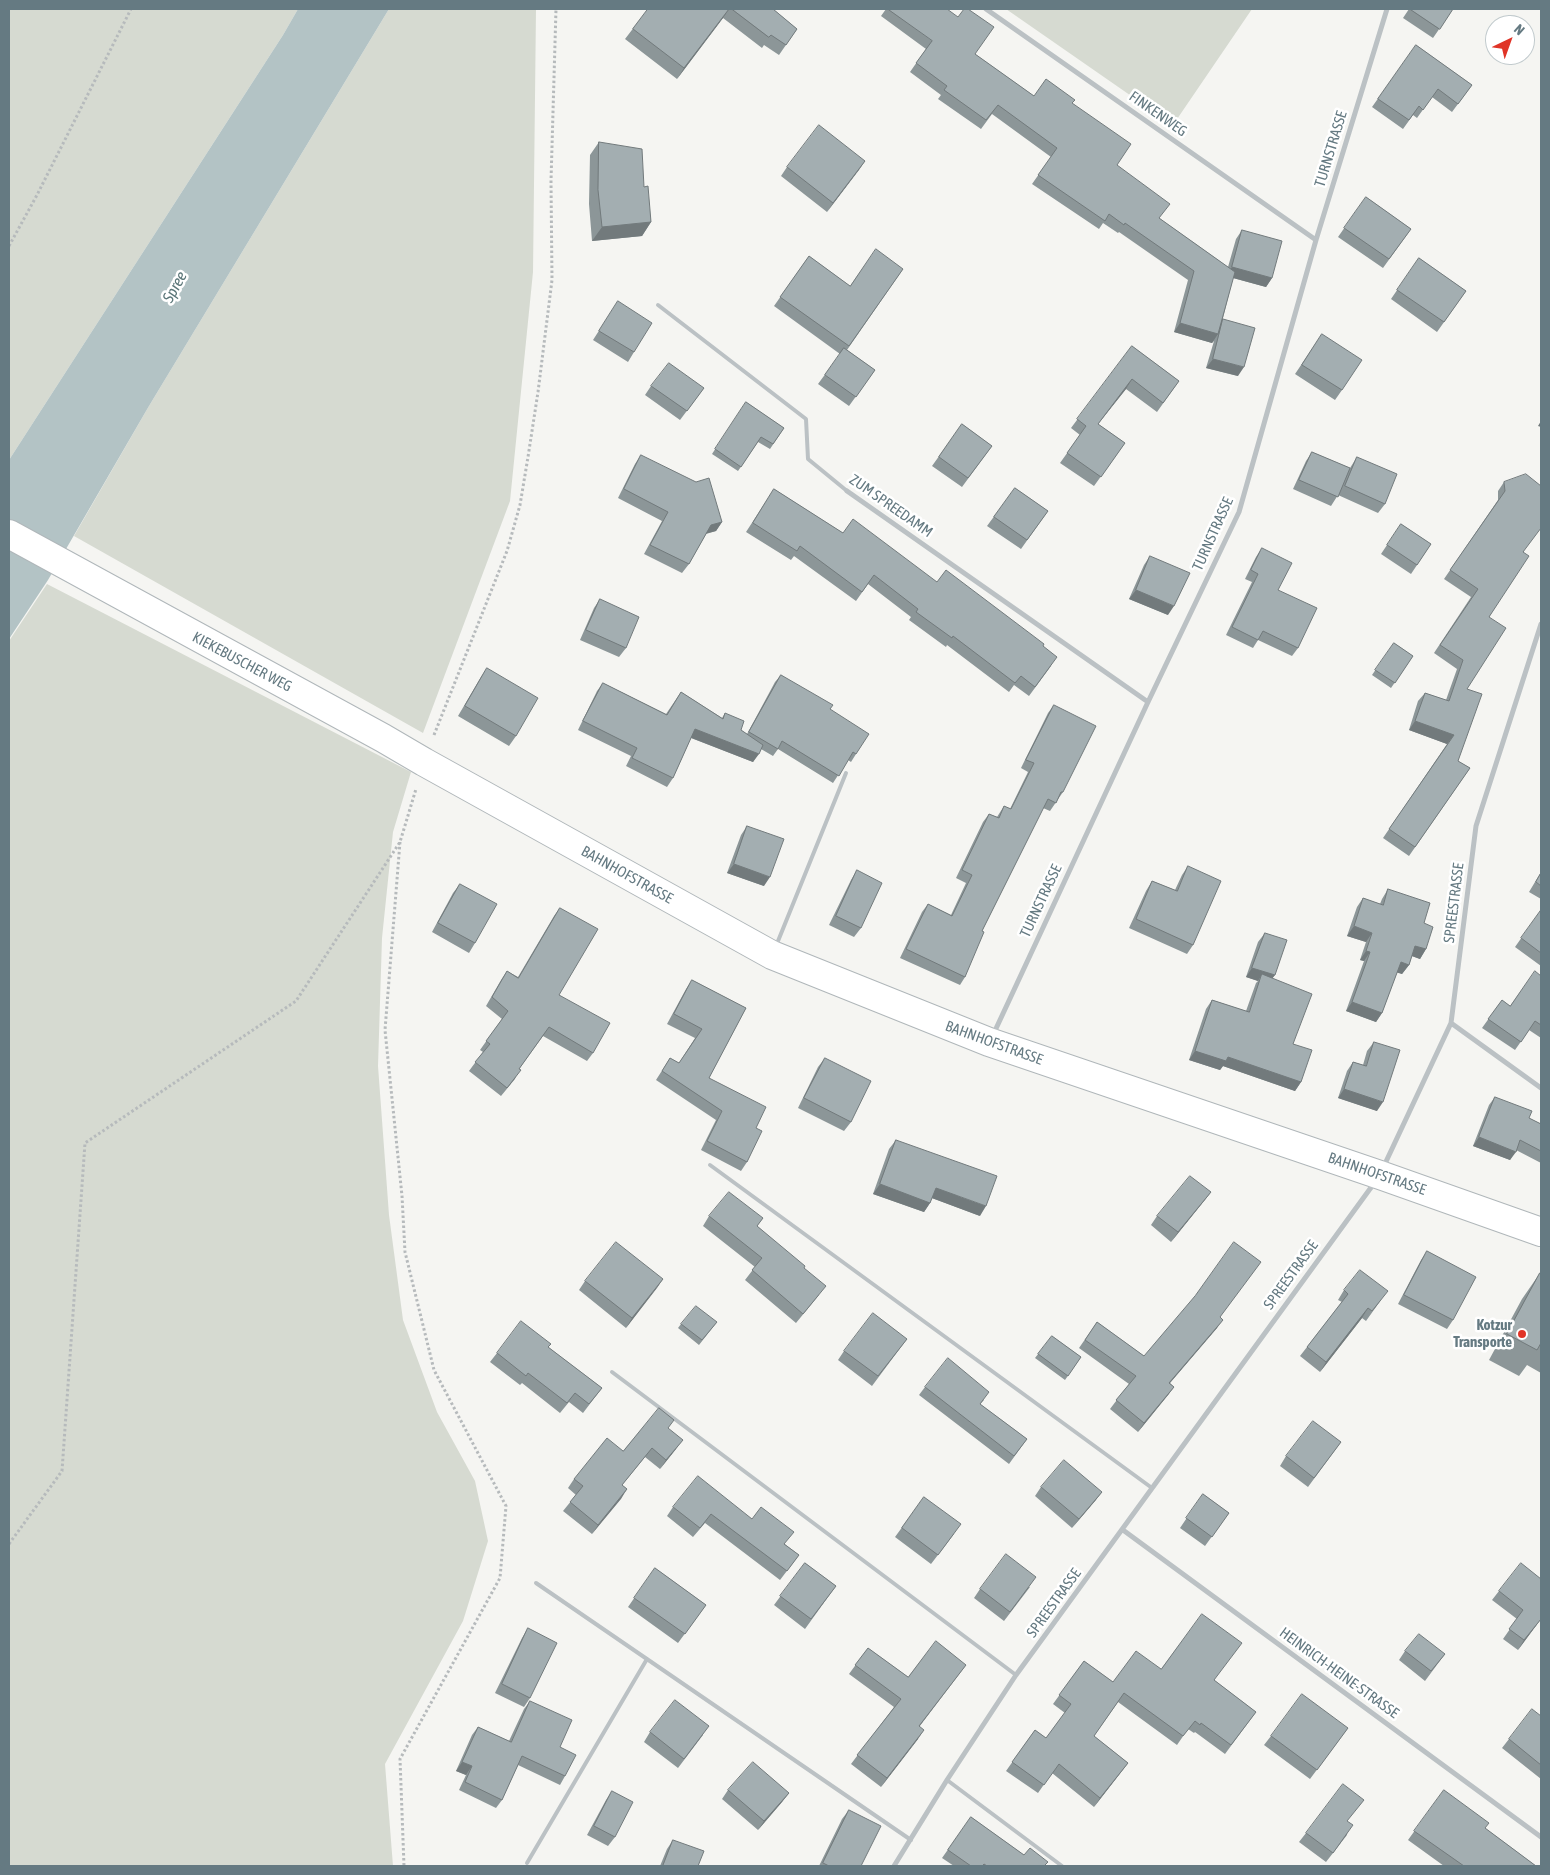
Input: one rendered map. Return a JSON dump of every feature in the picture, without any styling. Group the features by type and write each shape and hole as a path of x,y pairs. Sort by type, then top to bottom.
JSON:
{"main road":[{"name":"KIEKEBUSCHER WEG","path":"9,534 475,790"},
{"name":"BAHNHOFSTRASSE","path":"475,790 772,956 989,1042 1541,1232"}],"street":[{"name":"FINKENWEG","path":"986,9 1316,240"},
{"name":"TURNSTRASSE","path":"989,1042 1239,512 1316,240 1387,9"},
{"name":"ZUM SPREEDAMM","path":"847,491 1148,702"},
{"name":"SPREESTRASSE","path":"894,1866 947,1780 1016,1675 1380,1175 1451,1023 1476,826 1541,624"},
{"path":"1451,1023 1541,1088"},
{"name":"HEINRICH-HEINE-STRASSE","path":"1122,1530 1541,1837"}],"lane":[{"name":"ZUM SPREEDAMM","path":"658,305 806,419 808,459 847,491"},
{"path":"772,956 846,772"},
{"path":"710,1165 1152,1488"},
{"path":"612,1372 1016,1675"},
{"path":"536,1583 911,1840"},
{"path":"526,1863 646,1658"},
{"path":"947,1780 1062,1866"}],"path":[{"path":"9,246 37,195 131,9"},
{"path":"404,1866 400,1760 500,1578 506,1506 434,1370 405,1252 402,1196 385,1030 400,842 424,762 507,551 520,505 538,392 552,280 551,181 556,9"},
{"path":"9,1544 62,1471 85,1144 296,1001 400,842"}],"shaded area":[{"path":"9,9 298,9 9,460"},
{"path":"389,9 536,9 533,272 510,501 423,733 74,536 149,406"},
{"path":"1006,9 1252,9 1173,125"},
{"path":"47,584 411,772 393,832 382,938 378,1066 389,1215 403,1320 437,1412 475,1481 488,1541 463,1621 385,1764 393,1866 9,1866 9,641"}],"water":[{"name":"Spree","path":"298,9 389,9 149,406 48,580 9,639 9,460"}],"building":[{"path":"648,9 729,9 684,68 633,29"},
{"path":"732,9 773,9 797,29 786,45 771,35 769,37"},
{"path":"888,9 947,9 958,17 964,9 968,9 994,27 975,54 1034,96 1046,79 1075,100 1072,103 1131,144 1117,165 1170,204 1159,218 1235,272 1218,334 1180,323 1194,271 1125,223 1124,225 1109,214 1105,221 1038,175 1057,148 998,105 986,120 944,90 947,86 916,63 932,41"},
{"path":"1410,9 1453,9 1440,29"},
{"path":"1416,45 1472,85 1458,104 1438,89 1423,110 1419,106 1409,120 1378,99"},
{"path":"819,125 865,161 833,203 787,167"},
{"path":"599,142 642,149 644,187 648,186 651,222 602,227 598,190"},
{"path":"1366,197 1411,229 1389,259 1344,228"},
{"path":"1242,230 1282,241 1272,278 1232,267"},
{"path":"876,249 903,269 849,346 780,297 809,256 850,286"},
{"path":"1419,258 1466,291 1444,322 1397,290"},
{"path":"618,301 652,323 634,352 599,331"},
{"path":"1223,319 1255,328 1244,367 1213,359"},
{"path":"1322,334 1362,360 1342,390 1302,365"},
{"path":"1132,346 1179,381 1163,403 1132,379 1098,424 1125,443 1101,477 1067,453 1086,426 1077,419"},
{"path":"844,348 875,370 856,397 825,375"},
{"path":"669,363 704,388 687,411 651,386"},
{"path":"746,402 784,428 773,444 761,437 741,467 715,449"},
{"path":"962,424 992,446 968,478 939,457"},
{"path":"1312,452 1350,468 1338,497 1299,480"},
{"path":"641,455 696,482 709,478 722,522 711,525 689,564 650,545 668,512 624,489"},
{"path":"1357,457 1397,474 1385,504 1345,486"},
{"path":"1526,474 1541,486 1541,528 1523,552 1529,556 1489,617 1506,628 1467,689 1482,694 1458,761 1470,768 1415,847 1389,829 1454,735 1415,721 1425,693 1449,701 1463,660 1440,645 1478,589 1450,570 1505,491 1504,482"},
{"path":"1015,488 1048,511 1027,540 994,517"},
{"path":"774,489 843,533 853,519 937,582 946,570 1044,644 1043,646 1057,657 1035,687 1021,676 1015,683 953,636 952,638 916,612 918,609 874,575 862,592 800,546 797,551 753,523"},
{"path":"1401,524 1431,544 1417,565 1387,545"},
{"path":"1262,548 1292,563 1278,590 1317,608 1298,648 1263,631 1258,640 1232,627 1258,574 1251,570"},
{"path":"1150,556 1190,573 1174,606 1136,590"},
{"path":"600,599 639,617 626,648 586,630"},
{"path":"1394,643 1413,656 1395,683 1375,670"},
{"path":"487,668 538,698 516,736 465,706"},
{"path":"781,675 833,705 830,709 869,734 856,754 853,752 839,776 782,741 778,749 749,732"},
{"path":"603,683 667,715 681,692 723,719 725,713 744,721 741,730 763,745 759,754 695,729 673,778 632,758 637,748 583,721"},
{"path":"1054,705 1096,726 1056,803 1048,799 982,931 984,932 965,977 906,949 928,904 952,916 972,875 962,870 989,814 999,818 1004,806 1011,809 1034,763 1026,760"},
{"path":"747,826 784,839 770,877 734,864"},
{"path":"1188,866 1221,881 1193,945 1136,919 1152,881 1177,891"},
{"path":"857,870 882,883 861,928 836,916"},
{"path":"1541,873 1541,886 1536,882"},
{"path":"460,884 497,904 475,943 438,923"},
{"path":"1388,889 1430,903 1424,923 1433,927 1426,949 1415,946 1409,965 1401,962 1382,1013 1352,1002 1370,952 1366,951 1372,933 1354,926 1363,898 1383,905"},
{"path":"560,908 598,929 559,995 610,1023 593,1053 549,1027 507,1088 475,1062 490,1044 486,1041 508,1011 492,997 507,971 518,978"},
{"path":"1541,910 1541,953 1521,938"},
{"path":"1265,933 1287,940 1275,975 1252,968"},
{"path":"1535,971 1541,976 1541,1025 1535,1021 1521,1042 1488,1019 1502,1000 1510,1006"},
{"path":"1262,974 1312,994 1293,1044 1312,1050 1301,1082 1228,1057 1226,1061 1195,1051 1212,1000 1249,1012"},
{"path":"692,980 746,1008 709,1078 766,1107 756,1128 762,1131 747,1162 707,1141 722,1111 662,1071 670,1058 679,1063 702,1029 674,1014"},
{"path":"1374,1042 1400,1050 1383,1102 1344,1089 1353,1062 1366,1066"},
{"path":"825,1058 871,1081 851,1122 804,1098"},
{"path":"1495,1097 1532,1111 1529,1118 1541,1124 1541,1151 1520,1140 1516,1152 1479,1137"},
{"path":"896,1140 997,1176 986,1206 936,1188 930,1203 880,1184"},
{"path":"1190,1176 1211,1192 1178,1232 1157,1216"},
{"path":"729,1192 763,1218 757,1226 826,1286 803,1314 752,1270 762,1258 709,1216"},
{"path":"616,1242 663,1279 632,1318 585,1281"},
{"path":"1234,1242 1261,1262 1220,1317 1223,1320 1169,1383 1174,1387 1144,1423 1116,1400 1136,1376 1085,1340 1097,1322 1144,1356 1195,1296"},
{"path":"1427,1251 1476,1277 1453,1320 1404,1295"},
{"path":"1360,1270 1388,1291 1372,1311 1368,1308 1326,1362 1307,1347 1348,1294 1344,1290"},
{"path":"1540,1273 1541,1343 1537,1350 1507,1334"},
{"path":"696,1306 717,1322 702,1340 681,1324"},
{"path":"873,1313 907,1339 878,1376 844,1351"},
{"path":"521,1321 551,1344 548,1347 602,1388 589,1404 575,1393 567,1403 528,1373 526,1376 497,1353"},
{"path":"1052,1336 1081,1357 1068,1376 1038,1354"},
{"path":"948,1358 989,1392 980,1404 1027,1439 1014,1456 925,1387"},
{"path":"659,1408 674,1420 668,1428 683,1440 666,1460 652,1448 622,1485 627,1489 598,1525 570,1502 583,1486 574,1479 607,1438 623,1451"},
{"path":"1313,1421 1341,1442 1314,1478 1286,1456"},
{"path":"1064,1460 1102,1492 1079,1519 1041,1487"},
{"path":"698,1476 752,1519 761,1507 794,1532 784,1544 799,1555 787,1571 711,1514 700,1528 673,1507"},
{"path":"1203,1494 1229,1513 1212,1537 1186,1518"},
{"path":"924,1497 961,1524 938,1555 902,1528"},
{"path":"1006,1554 1036,1577 1010,1612 980,1589"},
{"path":"805,1563 836,1586 811,1619 780,1596"},
{"path":"1521,1563 1541,1579 1541,1619 1524,1640 1509,1629 1523,1610 1499,1591"},
{"path":"655,1568 706,1605 685,1634 634,1598"},
{"path":"1202,1614 1242,1643 1214,1680 1256,1712 1231,1745 1201,1723 1200,1725 1195,1721 1183,1736 1124,1693 1094,1736 1128,1763 1100,1798 1059,1764 1044,1785 1012,1762 1035,1730 1046,1738 1071,1704 1059,1695 1084,1661 1113,1682 1136,1651 1161,1669"},
{"path":"528,1628 557,1643 530,1698 502,1684"},
{"path":"1419,1634 1445,1654 1431,1671 1405,1651"},
{"path":"936,1641 966,1665 919,1726 924,1730 887,1778 857,1755 901,1699 855,1665 868,1648 908,1677"},
{"path":"1302,1694 1348,1728 1317,1770 1271,1736"},
{"path":"675,1700 709,1726 684,1759 650,1732"},
{"path":"530,1701 572,1720 560,1747 576,1755 565,1776 522,1756 502,1800 465,1782 472,1766 462,1762 478,1727 511,1742"},
{"path":"1532,1709 1541,1716 1541,1765 1509,1739"},
{"path":"753,1762 789,1793 764,1821 728,1790"},
{"path":"1343,1784 1364,1800 1347,1821 1353,1825 1333,1853 1306,1833"},
{"path":"1444,1790 1489,1823 1485,1828 1536,1866 1464,1866 1414,1831"},
{"path":"612,1791 633,1802 615,1837 594,1826"},
{"path":"849,1810 881,1826 861,1866 829,1866 823,1863"},
{"path":"971,1817 1024,1855 1030,1848 1048,1862 1044,1866 987,1866 984,1864 982,1866 971,1866 948,1850"},
{"path":"673,1840 704,1851 698,1866 663,1866"}],"place":[{"name":"Kotzur Transporte","path":"1522,1334"}]}
